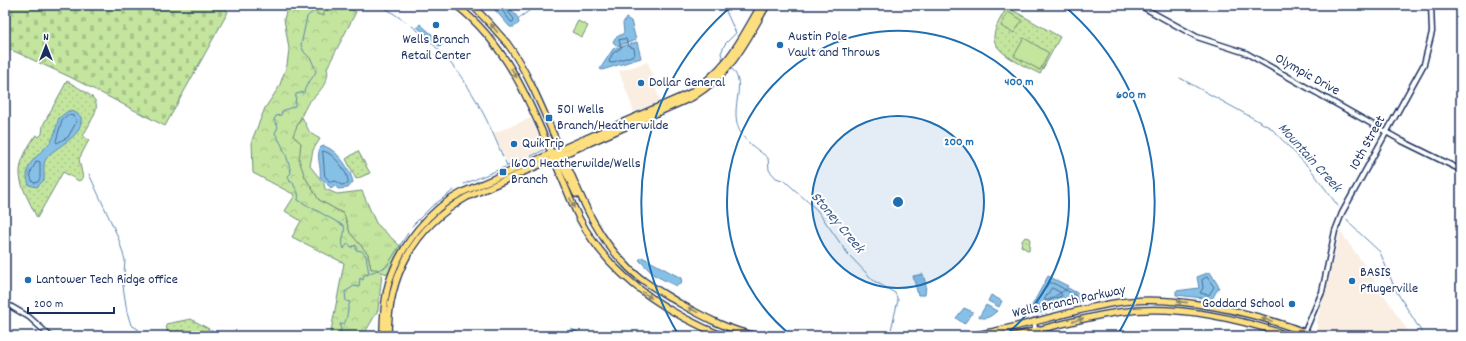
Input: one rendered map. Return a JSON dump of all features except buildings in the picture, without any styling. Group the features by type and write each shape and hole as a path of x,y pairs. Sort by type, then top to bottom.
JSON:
{"main road":[{"path":"456,5 494,43 514,72 587,213 601,235 624,264 644,281 691,310 727,328 756,336"},
{"path":"472,5 508,44 539,101 579,218 595,244 617,270 647,296 704,328 724,336 732,336"},
{"path":"385,333 384,312 389,282 401,256 421,226 443,205 459,194 557,155 690,93 716,75 732,56 761,5"},
{"path":"629,122 693,97 719,78 736,58 767,5"},
{"path":"494,43 503,46 508,44"},
{"path":"499,50 503,48 513,53"},
{"path":"617,270 624,264"},
{"name":"Wells Branch Parkway","path":"969,336 1116,303 1163,300 1205,306 1276,322 1303,334 1314,336"},
{"name":"Wells Branch Parkway","path":"1013,336 1037,333 1104,314 1157,310 1207,315 1290,336"}],"street":[{"name":"Olympic Drive","path":"1139,5 1197,37 1246,53 1386,132 1461,170"},
{"name":"10th Street","path":"1303,334 1322,292 1340,218 1424,64 1432,32 1431,5"},
{"path":"5,303 29,317 50,336"},
{"path":"1034,321 1037,333 1041,336"}],"shaded area":[{"path":"343,5 360,5 356,12"},
{"path":"648,62 660,102 634,112 619,71"},
{"path":"531,118 544,149 508,165 494,133"},
{"name":"BASIS Pflugerville","path":"1340,231 1411,336 1326,336 1317,329 1317,319 1327,287"}],"green space":[{"path":"5,5 222,5 228,12 165,126 70,77 5,47"},
{"path":"288,5 343,5 356,12 327,68 328,73 323,86 307,104 293,136 301,143 299,160 305,177 319,200 344,214 350,233 368,254 371,269 377,269 382,274 378,310 363,336 330,336 344,263 292,237 301,221 285,211 295,195 253,173 252,140 265,108 279,87 287,65 289,49 284,19"},
{"path":"309,5 324,5 324,16 317,14"},
{"path":"1007,7 1060,37 1040,74 1011,59 1004,54 995,42 994,36 996,29"},
{"path":"1008,12 1022,20 1014,33 1001,26"},
{"path":"578,21 588,26 582,37 572,32"},
{"path":"1024,38 1049,53 1040,70 1014,56"},
{"path":"67,81 88,93 96,103 94,115 83,136 89,140 79,159 83,178 79,181 63,172 37,218 22,186 20,169 27,149 35,136 37,135 39,137 42,134 43,125"},
{"path":"302,117 310,133 320,139 313,150 310,166 324,184 325,189 337,194 362,191 376,223 402,248 388,274 371,269 368,254 350,233 344,214 319,200 305,177 298,160 301,143 293,136 294,131"},
{"path":"358,151 370,173 356,179 346,159"},
{"path":"1025,237 1030,238 1029,251 1021,246"},
{"path":"191,319 209,329 208,336 168,336 166,324"}],"water":[{"path":"495,5 508,5 518,18 519,23 514,27 510,27 494,9"},
{"path":"626,18 631,21 636,40 617,46 613,42 615,38 624,33 623,23"},
{"path":"420,24 443,44 440,47 417,27"},
{"path":"637,42 641,58 602,70 600,69 613,49"},
{"path":"68,111 75,112 81,117 78,131 46,159 44,166 44,180 37,187 29,185 27,177 30,165 51,141 59,118"},
{"path":"324,146 334,151 338,155 349,171 353,182 348,188 338,189 335,185 331,188 320,177 319,150"},
{"path":"642,257 681,278 682,283 676,286 654,275 639,260"},
{"path":"1210,272 1219,287 1212,299 1176,295 1176,291 1199,288 1197,277"},
{"path":"923,274 926,285 925,295 918,295 913,276"},
{"path":"1048,276 1068,286 1065,290 1029,311"},
{"path":"1068,288 1081,295 1083,301 1040,313 1031,314"},
{"path":"991,295 1002,301 999,307 988,301"},
{"path":"986,305 997,311 987,318 979,317"},
{"path":"964,308 973,312 964,324 956,318"},
{"path":"571,329 587,336 567,336"}],"waterway":[{"path":"310,5 313,11 307,17 301,45 304,52 311,59 316,71 306,86 304,92 296,94 295,106 282,111 281,115 276,116 274,120 278,127 275,133 287,157 291,173 288,176 290,182 293,182 298,192 298,200 344,226 344,249 348,243 351,247 356,245 356,250 362,251 366,256 369,274 364,275 363,280 360,278 359,287 354,286 345,292 346,301 350,302 345,322 344,324 340,324 341,336"},
{"path":"381,5 406,22"},
{"path":"723,5 736,33 725,44 721,53 723,61"},
{"path":"519,18 533,8"},
{"path":"412,26 429,40 456,69 477,102 495,137 503,157"},
{"name":"Stoney Creek","path":"732,69 737,76 738,91 736,117 742,135 768,158 769,170 776,178 785,181 817,210 848,254 874,281 895,293 898,300 891,330"},
{"name":"Mountain Creek","path":"1180,78 1271,128 1312,171 1338,206"},
{"path":"531,156 544,150"},
{"path":"516,162 528,157"},
{"path":"505,161 507,166"},
{"path":"464,184 510,165"},
{"path":"89,174 118,237 125,260 123,286 127,312 131,325 138,329 139,333"},
{"path":"412,226 431,207 454,190"},
{"name":"Mountain Creek","path":"1347,219 1351,225 1380,252 1395,289 1424,336"},
{"path":"370,273 386,267 408,233"}],"place":[{"name":"Wells Branch Retail Center","path":"436,25"},
{"name":"Austin Pole Vault and Throws","path":"780,45"},
{"name":"Dollar General","path":"641,83"},
{"name":"501 Wells Branch/Heatherwilde","path":"549,118"},
{"name":"QuikTrip","path":"514,144"},
{"name":"1600 Heatherwilde/Wells Branch","path":"503,172"},
{"name":"Lantower Tech Ridge office","path":"28,280"},
{"name":"BASIS Pflugerville","path":"1352,281"},
{"name":"Goddard School","path":"1292,304"}]}
